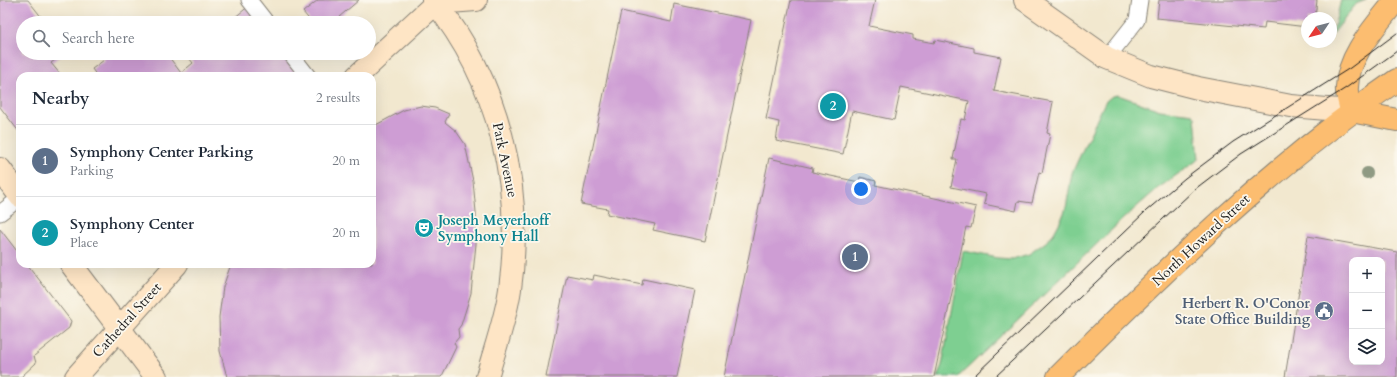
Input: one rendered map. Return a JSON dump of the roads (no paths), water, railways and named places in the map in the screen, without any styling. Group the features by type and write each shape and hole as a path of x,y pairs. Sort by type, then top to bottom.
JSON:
{"main road":[{"path":"376,58 436,1 476,0"},
{"path":"1025,0 1107,58 1151,76 1198,88 1291,106 1351,111 1397,120"},
{"path":"1351,111 1346,88 1350,68 1362,44 1396,0"},
{"name":"Park Avenue","path":"436,1 465,46 491,102 505,147 513,199 515,230 510,290 487,377"},
{"path":"361,72 374,60"},
{"name":"North Howard Street","path":"1058,377 1110,324 1251,193 1351,111 1397,80"},
{"path":"1351,111 1397,104"},
{"path":"0,169 16,191"},
{"path":"74,268 156,377"},
{"name":"Cathedral Street","path":"76,377 173,268"}],"lane":[{"path":"250,0 262,16"},
{"path":"1107,58 1137,20 1140,0"},
{"path":"295,60 305,72"},
{"path":"0,213 16,200"}],"tram line":[{"path":"973,377 1146,211 1185,178 1233,142 1350,68 1397,33"},
{"path":"995,377 1195,189 1241,154 1346,88 1397,51"}],"place":[{"name":"Symphony Center","path":"833,106"},
{"name":"Joseph Meyerhoff Symphony Hall","path":"424,228"},
{"name":"Symphony Center Parking","path":"855,257"},
{"name":"Herbert R. O'Conor State Office Building","path":"1324,311"}]}
